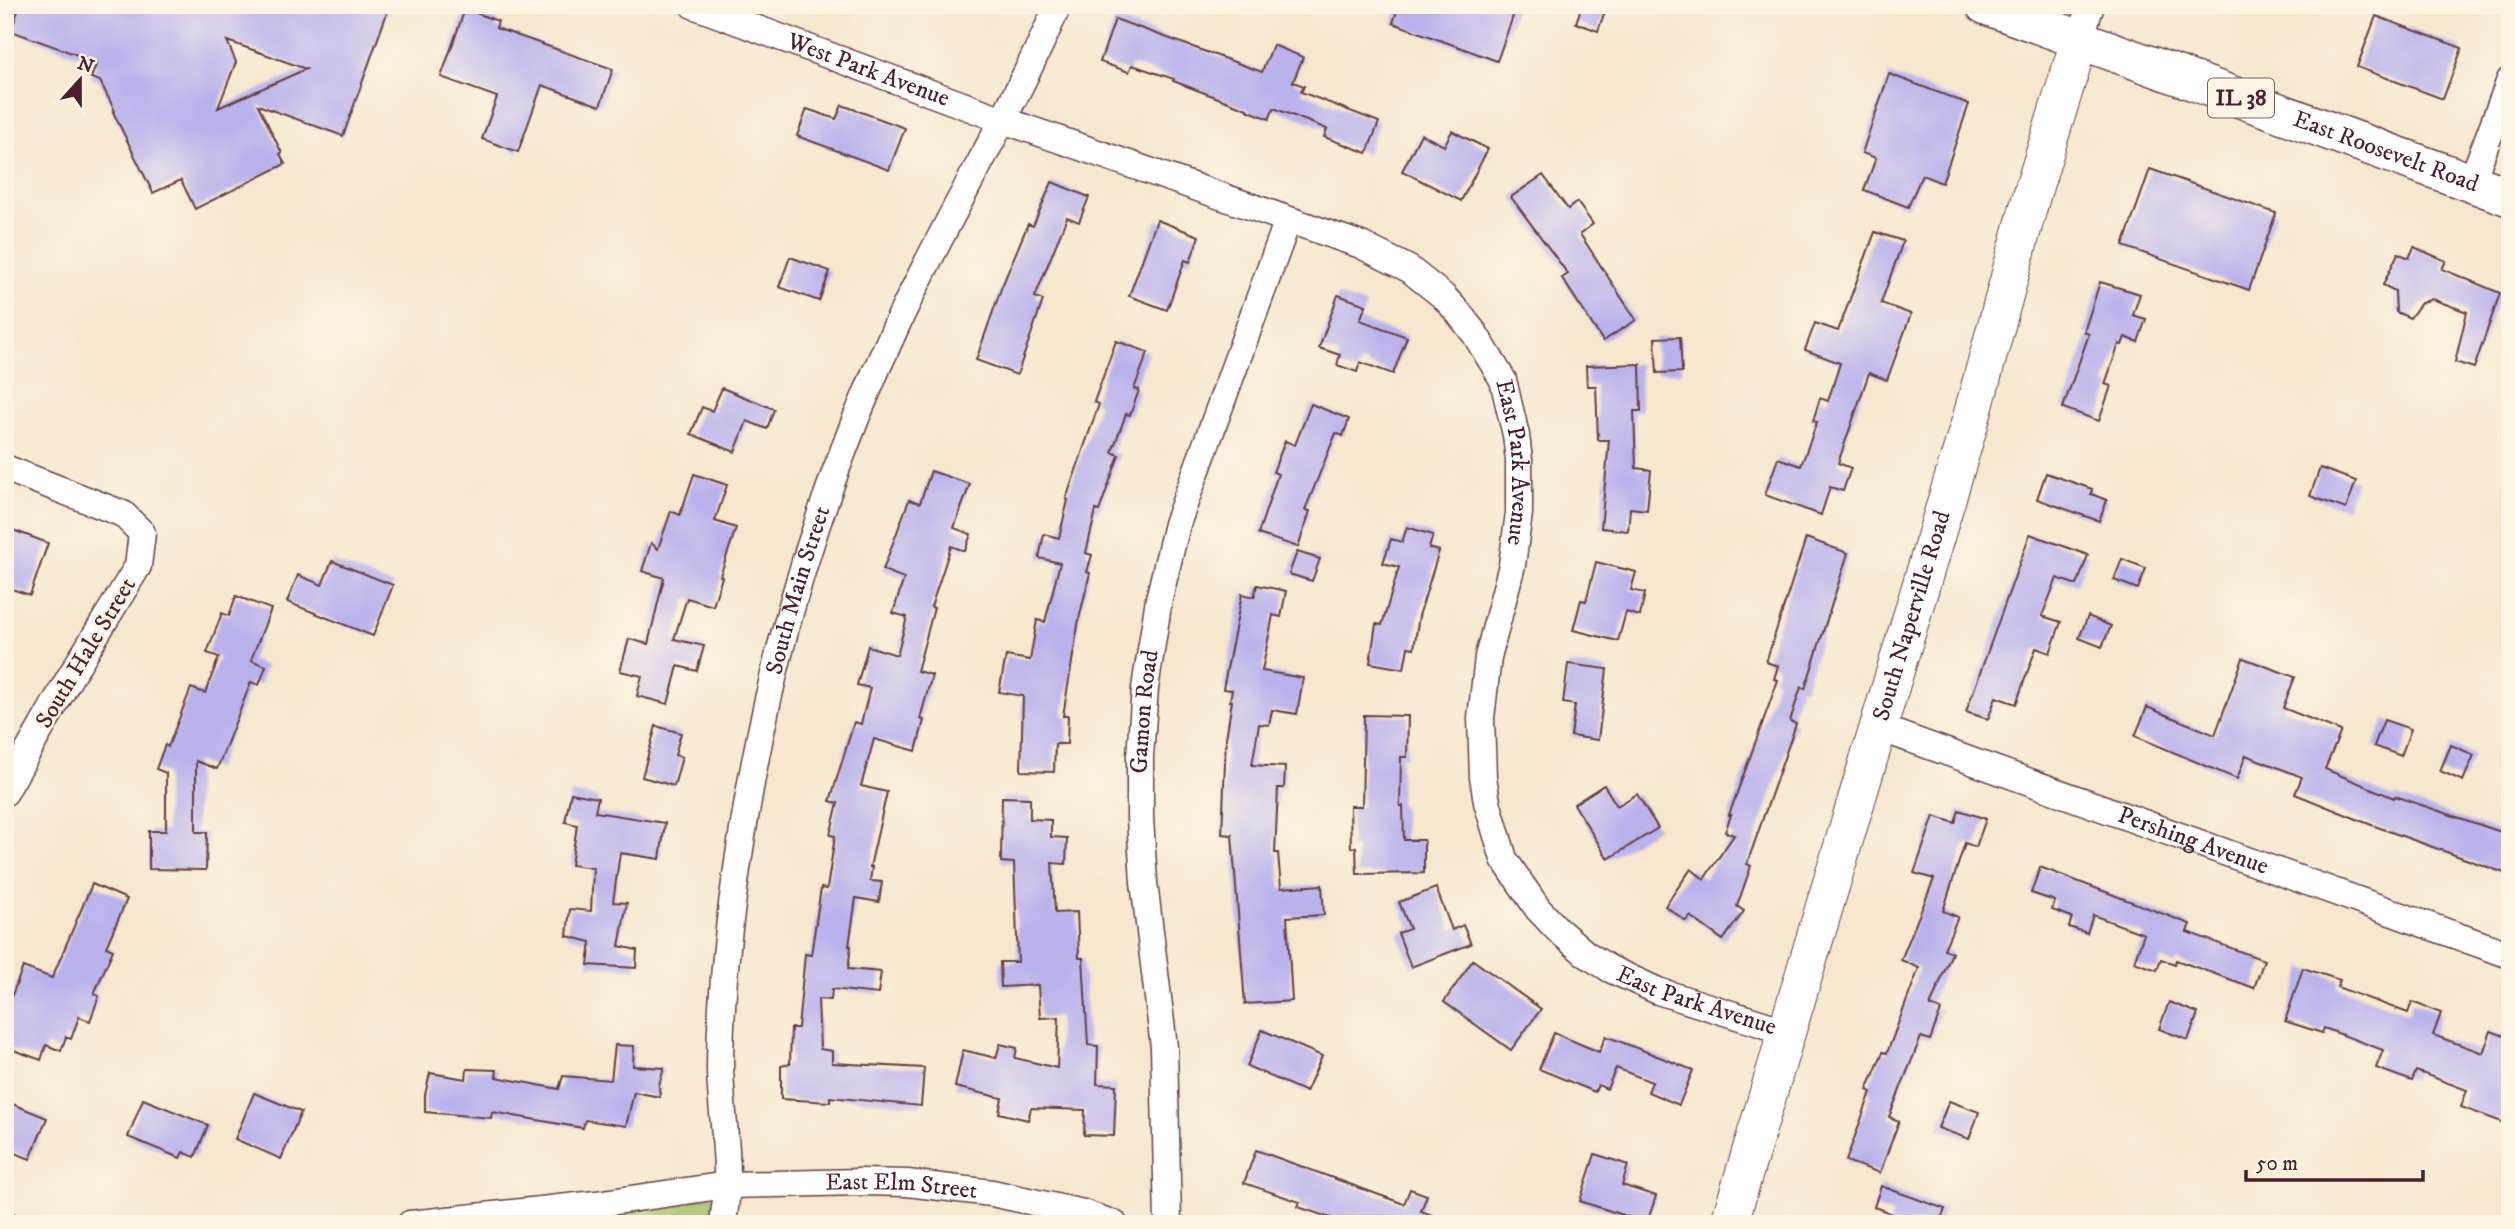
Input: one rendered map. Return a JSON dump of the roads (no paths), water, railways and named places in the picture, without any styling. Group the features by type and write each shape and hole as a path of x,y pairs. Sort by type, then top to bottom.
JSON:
{"main road":[{"name":"East Roosevelt Road","path":"1985,5 2085,22 2510,197"},
{"name":"South Naperville Road","path":"1729,1224 1979,391 2032,194 2085,22"}],"street":[{"name":"West Park Avenue","path":"693,5 1003,120"},
{"name":"South Main Street","path":"723,1224 727,1185 720,1070 728,944 748,798 786,626 847,442 897,324 1003,120 1058,5"},
{"path":"2471,183 2510,80"},
{"name":"East Park Avenue","path":"1003,120 1361,245 1409,269 1457,311 1475,334 1503,380 1519,460 1519,513 1511,565 1488,657 1482,708 1481,746 1487,802 1504,859 1538,909 1558,930 1586,954 1610,969 1658,991 1788,1032"},
{"name":"Gamon Road","path":"1168,1224 1164,1047 1144,882 1140,818 1140,755 1145,688 1158,599 1177,524 1288,220"},
{"name":"South Hale Street","path":"5,468 123,514 142,533 138,566 70,677 5,792"},
{"name":"Pershing Avenue","path":"1877,727 2510,955"},
{"name":"East Elm Street","path":"410,1224 596,1204 727,1185 860,1181 948,1186 1032,1201 1114,1224"}]}
